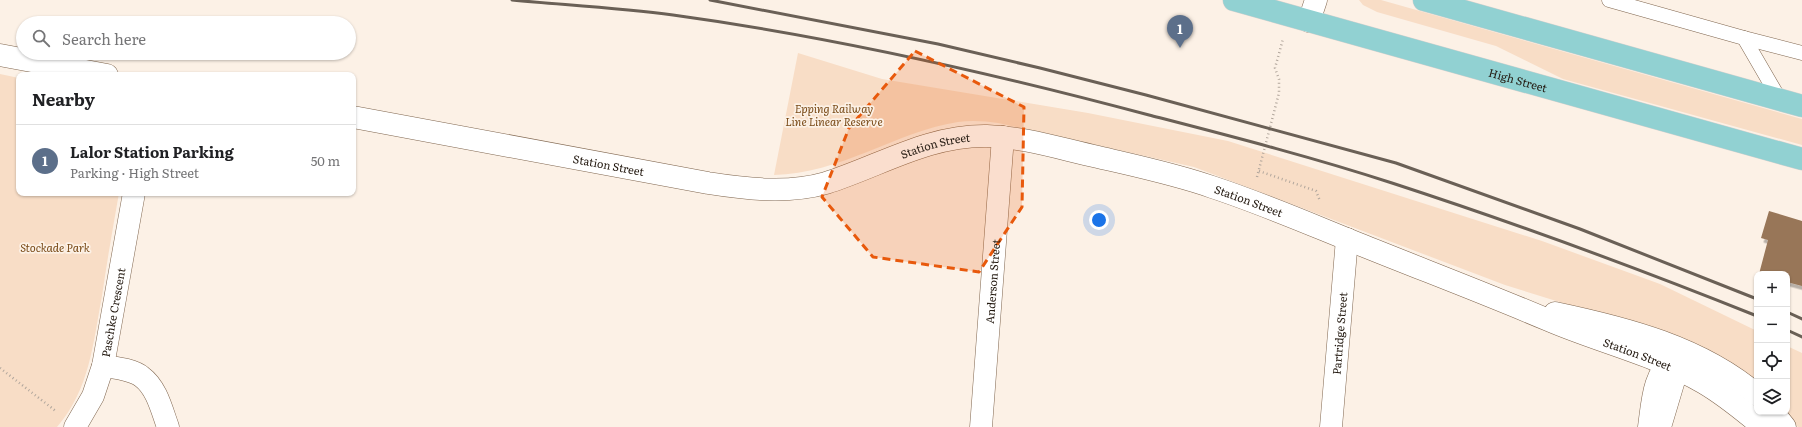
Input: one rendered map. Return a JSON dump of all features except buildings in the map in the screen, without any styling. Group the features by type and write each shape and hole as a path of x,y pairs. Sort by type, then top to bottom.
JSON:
{"main road":[{"name":"High Street","path":"1234,0 1802,159"},
{"path":"1424,0 1802,106"}],"street":[{"path":"1299,18 1316,0"},
{"path":"0,55 16,58"},
{"path":"27,60 91,72"},
{"name":"Station Street","path":"356,118 708,183 760,189 788,189 823,184 930,143 950,138 969,136 1003,137 1169,174 1249,200 1502,300 1633,332 1702,382 1736,403 1763,427"},
{"name":"Anderson Street","path":"981,427 1003,137"},
{"name":"Paschke Crescent","path":"69,422 94,396 103,366 133,196"},
{"name":"Partridge Street","path":"1331,427 1347,240"},
{"path":"1649,427 1653,390 1674,361"},
{"path":"1660,427 1674,361"},
{"name":"Station Street","path":"1674,361 1718,366 1754,393"},
{"path":"103,366 132,372 142,377 150,385 157,397 168,427"},
{"path":"1775,415 1785,427"}],"lane":[{"path":"1609,0 1802,53"},
{"path":"1744,38 1780,100"}],"path":[{"path":"1249,200 1259,171 1279,93 1280,79 1275,68 1299,18"},
{"path":"0,368 69,422"}],"highlighted area":[{"path":"915,51 1024,107 1022,207 979,272 873,257 822,197 849,128"}],"green space":[{"path":"1359,0 1381,0 1802,119 1802,145 1563,79 1496,46 1377,12 1363,5"},
{"name":"Epping Railway Line Linear Reserve","path":"798,53 882,79 1088,113 1228,141 1542,241 1660,284 1754,330 1754,384 1637,326 1505,285 1194,167 998,123 968,121 935,127 912,134 822,168 798,173 774,175"},
{"name":"Stockade Park","path":"0,74 16,77 16,196 118,196 93,348 77,397 57,427 0,427"},
{"path":"1790,347 1802,353 1802,427 1798,427 1788,415 1790,415"}],"railway":[{"path":"512,0 613,8 733,24 853,45 1031,85 1271,147 1392,183 1576,246 1754,315"},
{"path":"710,0 938,44 1040,68 1146,95 1396,163 1580,229 1754,298"},
{"path":"1790,313 1802,319"},
{"path":"1790,331 1802,337"}],"place":[{"name":"Lalor Station Parking","path":"1180,48"}]}
